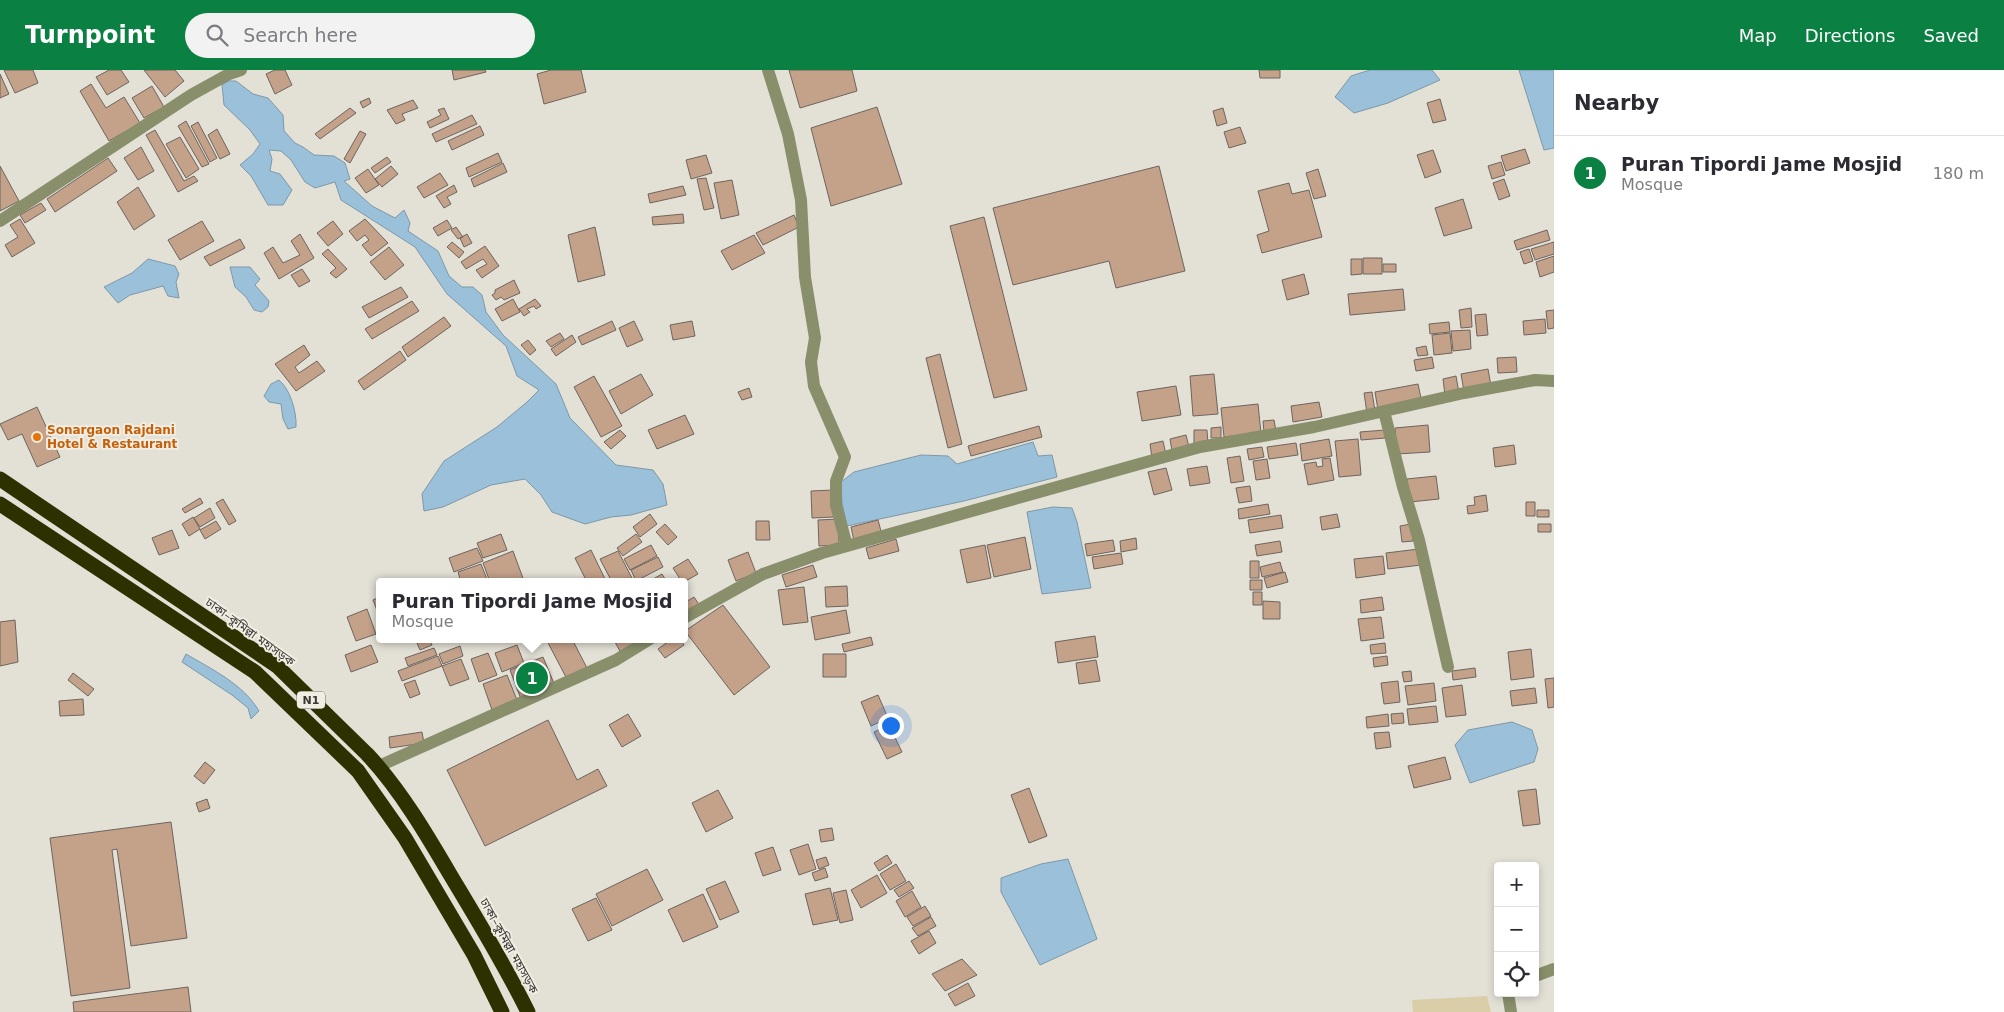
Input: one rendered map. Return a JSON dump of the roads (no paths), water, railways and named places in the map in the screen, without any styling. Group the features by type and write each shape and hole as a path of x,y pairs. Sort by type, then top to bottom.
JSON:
{"highway":[{"name":"ঢাকা–কুমিল্লা মহাসড়ক","path":"0,479 277,666 375,762 434,846 507,968 528,1012"},
{"name":"N1","path":"0,504 255,672 358,771 410,846 474,955 502,1012"},
{"path":"358,771 375,762"}],"street":[{"path":"0,221 191,95 241,70"},
{"path":"768,70 788,134 801,200 805,278 815,338 811,362 814,386 846,457 836,481 836,505 847,546"},
{"path":"688,616 763,574 847,546 1200,447 1314,427 1535,380 1554,381"},
{"path":"1384,411 1419,540 1448,667"},
{"path":"375,762 616,660 644,643"},
{"path":"1539,975 1554,969"},
{"path":"1509,997 1511,1012"}],"water":[{"path":"1370,70 1432,70 1440,80 1388,103 1354,113 1335,97 1351,76"},
{"path":"1519,70 1554,70 1554,148 1544,150"},
{"path":"228,81 236,81 253,94 268,98 283,115 284,131 295,143 314,155 334,156 345,163 350,179 344,181 372,206 395,218 404,210 410,223 408,231 438,251 449,276 462,287 473,287 482,295 486,312 503,335 556,384 570,418 616,465 653,470 663,484 667,505 631,515 611,517 585,524 552,512 541,495 525,479 491,485 443,507 424,511 422,494 444,461 497,427 539,390 517,376 506,346 447,294 415,247 341,200 335,182 315,188 305,182 291,160 281,151 269,150 272,159 270,171 280,174 292,190 283,205 268,205 251,176 240,165 253,154 260,144 250,130 224,105 222,85"},
{"path":"148,259 175,266 179,274 176,282 179,298 168,296 163,286 130,295 118,303 104,287 132,273"},
{"path":"230,267 250,267 260,279 255,285 269,301 268,307 262,312 254,310 246,297 235,287"},
{"path":"279,380 292,401 296,427 288,429 283,419 281,404 269,402 264,396 271,384"},
{"path":"1033,442 1038,456 1052,455 1057,477 964,501 847,526 842,503 841,482 854,472 921,455 948,456 957,464"},
{"path":"1053,507 1072,508 1077,522 1091,588 1042,594 1027,512"},
{"path":"186,654 236,685 259,711 251,719 248,708 232,695 182,662"},
{"path":"1512,722 1532,730 1538,749 1534,762 1470,783 1455,745 1468,730"},
{"path":"1068,859 1097,939 1040,965 1001,892 1001,878 1041,864"}],"place":[{"name":"Sonargaon Rajdani Hotel & Restaurant","path":"37,437"},
{"name":"Puran Tipordi Jame Mosjid","path":"532,678"}]}
